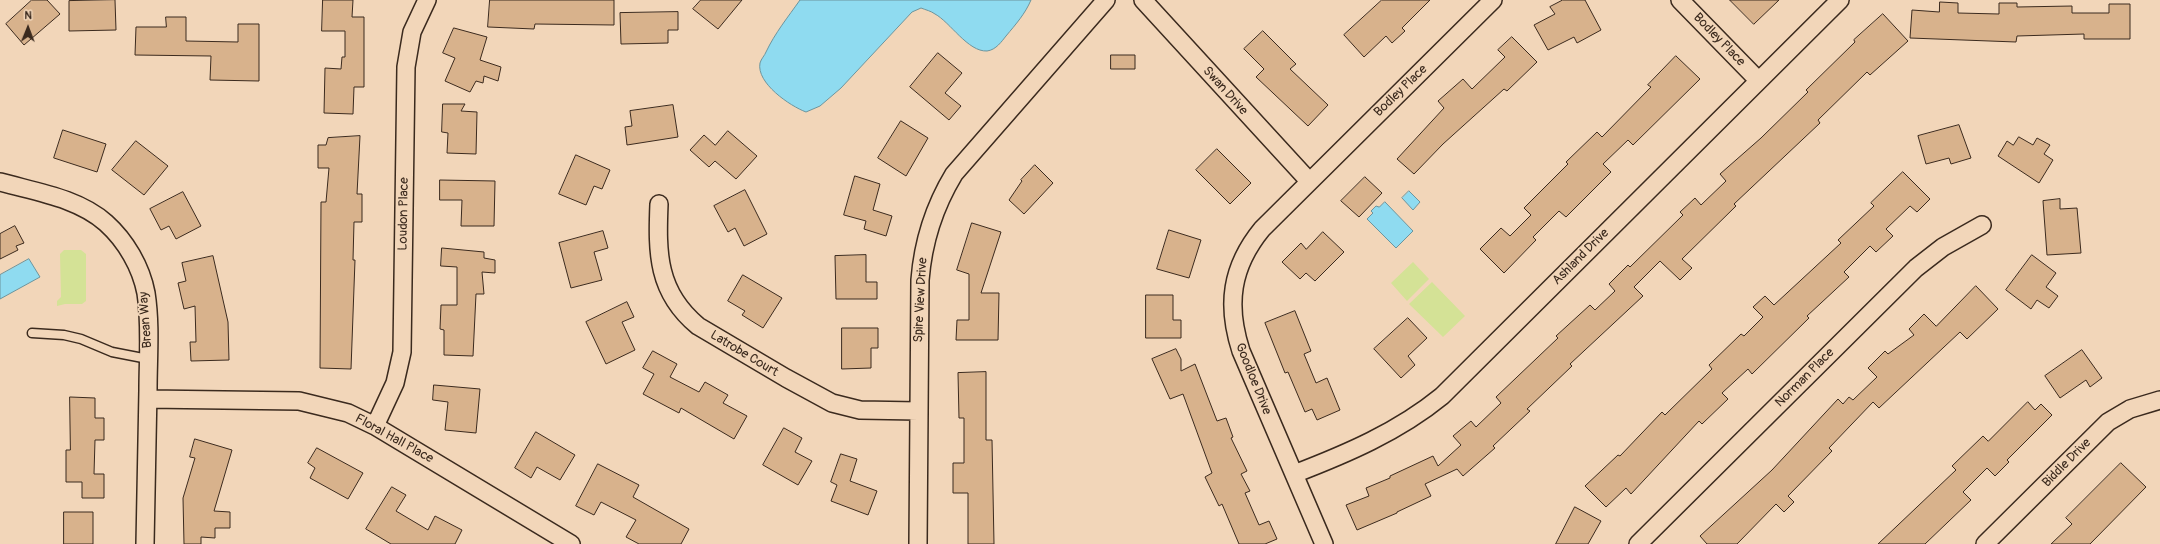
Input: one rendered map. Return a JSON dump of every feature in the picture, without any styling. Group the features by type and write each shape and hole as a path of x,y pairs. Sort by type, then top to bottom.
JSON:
{"street":[{"name":"Spire View Drive","path":"918,544 918,411 922,259 931,221 941,196 954,174 1106,0"},
{"name":"Swan Drive","path":"1142,0 1309,181"},
{"name":"Bodley Place","path":"1309,181 1494,0"},
{"name":"Bodley Place","path":"1680,0 1758,80"},
{"name":"Ashland Drive","path":"1294,474 1388,433 1408,422 1442,396 1840,0"},
{"name":"Loudon Place","path":"375,426 395,383 402,352 406,67 412,32 423,2"},
{"name":"Goodloe Drive","path":"1309,181 1250,243 1237,274 1233,290 1233,322 1241,351 1324,544"},
{"name":"Brean Way","path":"0,182 79,206 105,222 117,234 135,262 146,293 148,398 145,544"},
{"name":"Latrobe Court","path":"658,204 658,246 662,273 673,299 688,318 698,326 803,388 832,403 860,410 918,411"},
{"name":"Norman Place","path":"1638,544 1916,268 1943,247 1982,225"},
{"name":"Floral Hall Place","path":"148,398 299,401 342,411 375,426 571,544"},
{"name":"Biddle Drive","path":"1985,544 2108,422 2130,409 2160,400"}],"lane":[{"path":"32,333 64,335 81,339 112,352 148,359"}],"green space":[{"path":"64,250 81,250 86,254 86,301 82,304 65,304 57,306 57,301 61,297 60,254"},
{"path":"1413,262 1429,279 1407,301 1391,283"},
{"path":"1432,282 1465,316 1443,337 1409,304"}],"water":[{"path":"800,0 1031,0 1020,19 1001,43 993,49 987,51 973,47 941,18 932,12 921,8 912,12 841,88 820,106 806,112 792,105 776,93 763,78 760,71 760,63 765,53 782,25"},
{"path":"1409,191 1420,202 1413,210 1402,198"},
{"path":"1385,202 1413,231 1396,248 1367,219 1373,213 1371,211 1376,206 1379,207"},
{"path":"29,259 40,277 0,299 0,275"}],"building":[{"path":"32,0 47,0 60,14 24,45 6,24"},
{"path":"115,0 116,30 69,31 69,1"},
{"path":"323,0 353,0 352,17 364,17 364,87 354,87 353,114 324,113 325,68 341,69 342,57 345,57 345,31 322,31"},
{"path":"490,0 614,0 614,25 535,24 534,29 488,27"},
{"path":"701,0 742,0 718,29 693,9"},
{"path":"1382,0 1430,0 1402,28 1405,31 1392,43 1386,36 1364,57 1344,35"},
{"path":"1563,0 1585,0 1601,30 1577,43 1574,37 1548,50 1534,25 1555,14 1550,7"},
{"path":"1730,0 1779,0 1754,24"},
{"path":"1940,2 1958,3 1958,13 1999,14 1999,3 2017,3 2017,7 2072,6 2072,13 2109,13 2109,4 2130,4 2130,39 2084,39 2084,34 2017,36 2016,42 1910,38 1912,10 1939,12"},
{"path":"678,12 678,30 668,30 668,43 621,44 620,13"},
{"path":"1883,14 1908,41 1870,75 1867,72 1818,120 1820,123 1734,204 1736,206 1682,259 1692,268 1680,280 1660,261 1634,287 1643,296 1570,364 1572,366 1527,409 1530,411 1493,446 1495,448 1463,476 1457,469 1425,484 1431,496 1397,513 1357,530 1346,505 1369,496 1366,488 1390,478 1390,476 1433,456 1438,466 1461,445 1453,436 1471,421 1476,427 1501,403 1496,397 1558,338 1556,336 1590,305 1595,310 1615,291 1609,284 1628,265 1630,267 1683,215 1680,212 1695,198 1701,205 1726,181 1720,174 1761,138 1808,92 1806,90 1855,42 1854,40"},
{"path":"166,17 186,17 186,41 238,42 238,24 259,24 259,81 210,80 211,56 135,55 136,27 166,27"},
{"path":"454,28 487,37 480,60 501,67 498,81 484,76 483,83 476,81 470,92 445,81 455,58 443,53"},
{"path":"1263,31 1296,64 1290,69 1328,105 1308,126 1256,77 1264,69 1244,49"},
{"path":"1512,37 1537,62 1507,91 1504,89 1443,144 1414,174 1397,159 1444,108 1438,101 1463,79 1472,89 1505,57 1498,50"},
{"path":"938,53 962,73 945,93 961,106 949,120 910,87"},
{"path":"1111,55 1135,55 1135,69 1111,69"},
{"path":"1676,56 1700,79 1633,145 1628,140 1603,164 1611,172 1566,217 1559,211 1533,237 1536,240 1504,273 1480,249 1501,228 1510,236 1531,215 1524,208 1568,164 1566,162 1597,132 1602,137 1651,87 1648,85"},
{"path":"443,104 465,104 461,111 477,112 476,154 447,153 448,133 442,132"},
{"path":"673,105 678,137 627,145 625,127 632,126 630,111"},
{"path":"901,121 928,138 906,176 878,158"},
{"path":"1959,125 1971,158 1951,164 1949,158 1926,164 1918,136"},
{"path":"63,130 106,144 97,172 54,158"},
{"path":"728,131 757,156 736,179 715,161 709,167 690,150 704,135 715,145"},
{"path":"360,136 357,194 362,194 362,222 354,222 353,260 355,260 351,369 320,368 321,202 326,202 329,168 318,168 318,145 326,145 328,138"},
{"path":"2019,137 2033,145 2037,138 2050,145 2044,154 2053,160 2039,183 1998,156 2007,141 2013,145"},
{"path":"136,141 168,166 144,195 112,170"},
{"path":"1217,149 1251,183 1230,204 1196,170"},
{"path":"576,155 610,170 602,189 594,186 586,205 559,194"},
{"path":"1035,165 1053,183 1024,214 1009,200 1022,181 1021,180"},
{"path":"1903,172 1930,199 1917,212 1910,206 1886,229 1893,236 1876,252 1870,246 1844,272 1849,277 1807,316 1809,318 1752,374 1748,369 1722,393 1728,399 1702,424 1699,421 1631,494 1626,488 1606,507 1585,486 1618,455 1620,456 1662,412 1665,415 1712,369 1709,365 1741,334 1744,336 1763,317 1753,307 1765,296 1774,305 1841,243 1838,240 1874,206 1871,203"},
{"path":"855,176 880,184 873,210 892,216 886,236 864,229 866,221 844,215"},
{"path":"1365,177 1382,193 1359,217 1341,201"},
{"path":"440,180 495,181 494,226 461,226 462,200 440,200"},
{"path":"745,190 767,234 744,246 735,228 728,232 714,206"},
{"path":"183,192 201,226 176,239 169,226 161,230 150,209"},
{"path":"2060,199 2060,209 2077,208 2081,253 2047,255 2043,201"},
{"path":"972,223 1001,232 981,293 999,293 998,340 956,340 957,320 969,320 969,274 957,270"},
{"path":"15,226 24,243 16,246 18,250 0,259 0,234"},
{"path":"1169,230 1201,240 1189,278 1157,269"},
{"path":"603,231 608,248 594,252 602,280 571,288 559,243"},
{"path":"1323,232 1344,252 1315,281 1306,273 1300,279 1282,262 1301,243 1306,249"},
{"path":"442,248 484,252 484,258 495,260 495,273 482,272 484,294 476,294 473,356 444,355 444,330 440,329 441,305 457,305 457,267 441,266"},
{"path":"866,255 866,282 877,282 877,299 836,299 835,256"},
{"path":"2032,255 2056,273 2046,287 2058,296 2049,308 2037,300 2031,309 2006,290"},
{"path":"213,256 228,322 229,360 191,361 190,342 196,342 195,306 184,309 178,283 186,281 182,263"},
{"path":"743,275 782,298 763,328 742,315 745,311 728,301"},
{"path":"1976,286 1998,309 1967,339 1960,332 1879,408 1873,402 1829,448 1832,451 1788,496 1794,502 1784,512 1776,504 1737,544 1707,544 1700,536 1772,470 1838,399 1843,404 1849,397 1853,400 1877,377 1868,368 1885,351 1888,354 1914,335 1909,329 1924,314 1936,326"},
{"path":"1146,295 1173,295 1173,320 1181,320 1181,338 1146,338"},
{"path":"627,302 634,317 622,322 635,350 606,364 586,322"},
{"path":"1295,311 1311,351 1304,354 1316,383 1327,378 1340,410 1317,420 1312,409 1305,412 1288,372 1285,373 1265,323"},
{"path":"1408,318 1427,338 1408,356 1415,365 1401,378 1374,349"},
{"path":"842,328 878,328 878,348 871,348 871,368 842,369"},
{"path":"1176,349 1181,359 1181,371 1195,364 1217,421 1226,418 1233,437 1231,438 1247,471 1241,474 1250,491 1245,493 1259,525 1269,521 1277,539 1265,544 1239,544 1222,504 1219,506 1205,477 1212,473 1183,394 1170,399 1152,359"},
{"path":"2082,350 2102,378 2090,387 2086,380 2060,398 2045,376"},
{"path":"653,351 677,364 670,377 699,392 705,382 728,395 723,403 747,416 734,439 681,408 679,413 643,394 654,374 643,368"},
{"path":"986,372 986,440 992,440 994,544 968,544 968,493 953,493 953,463 964,463 964,418 959,418 958,373"},
{"path":"434,385 480,389 476,433 445,430 448,402 433,400"},
{"path":"70,397 95,398 95,418 104,418 104,440 95,440 94,474 104,474 104,498 82,498 82,482 66,482 66,450 70,450"},
{"path":"2028,402 2035,410 2041,404 2052,415 2007,460 2009,462 1995,476 1987,468 1963,492 1971,500 1925,544 1878,544 1956,470 1952,466 1983,436 1988,441"},
{"path":"784,428 802,438 795,452 812,461 798,485 763,465"},
{"path":"536,432 575,455 560,480 537,467 531,478 515,468"},
{"path":"195,439 232,450 214,511 230,512 230,528 215,528 215,538 201,537 201,544 184,544 183,498 195,458 190,457"},
{"path":"317,448 363,473 348,499 310,478 315,468 308,463"},
{"path":"841,454 857,459 850,481 877,491 868,515 831,501 837,485 831,482"},
{"path":"2121,463 2146,487 2090,544 2051,544 2072,524 2066,518"},
{"path":"598,464 639,485 633,497 689,529 681,544 639,544 626,537 636,520 601,502 594,515 576,506"},
{"path":"392,487 406,495 396,511 428,530 435,516 462,530 455,544 391,544 366,529"},
{"path":"1575,507 1601,521 1588,544 1556,544"},
{"path":"64,512 93,512 93,544 64,544"}]}
